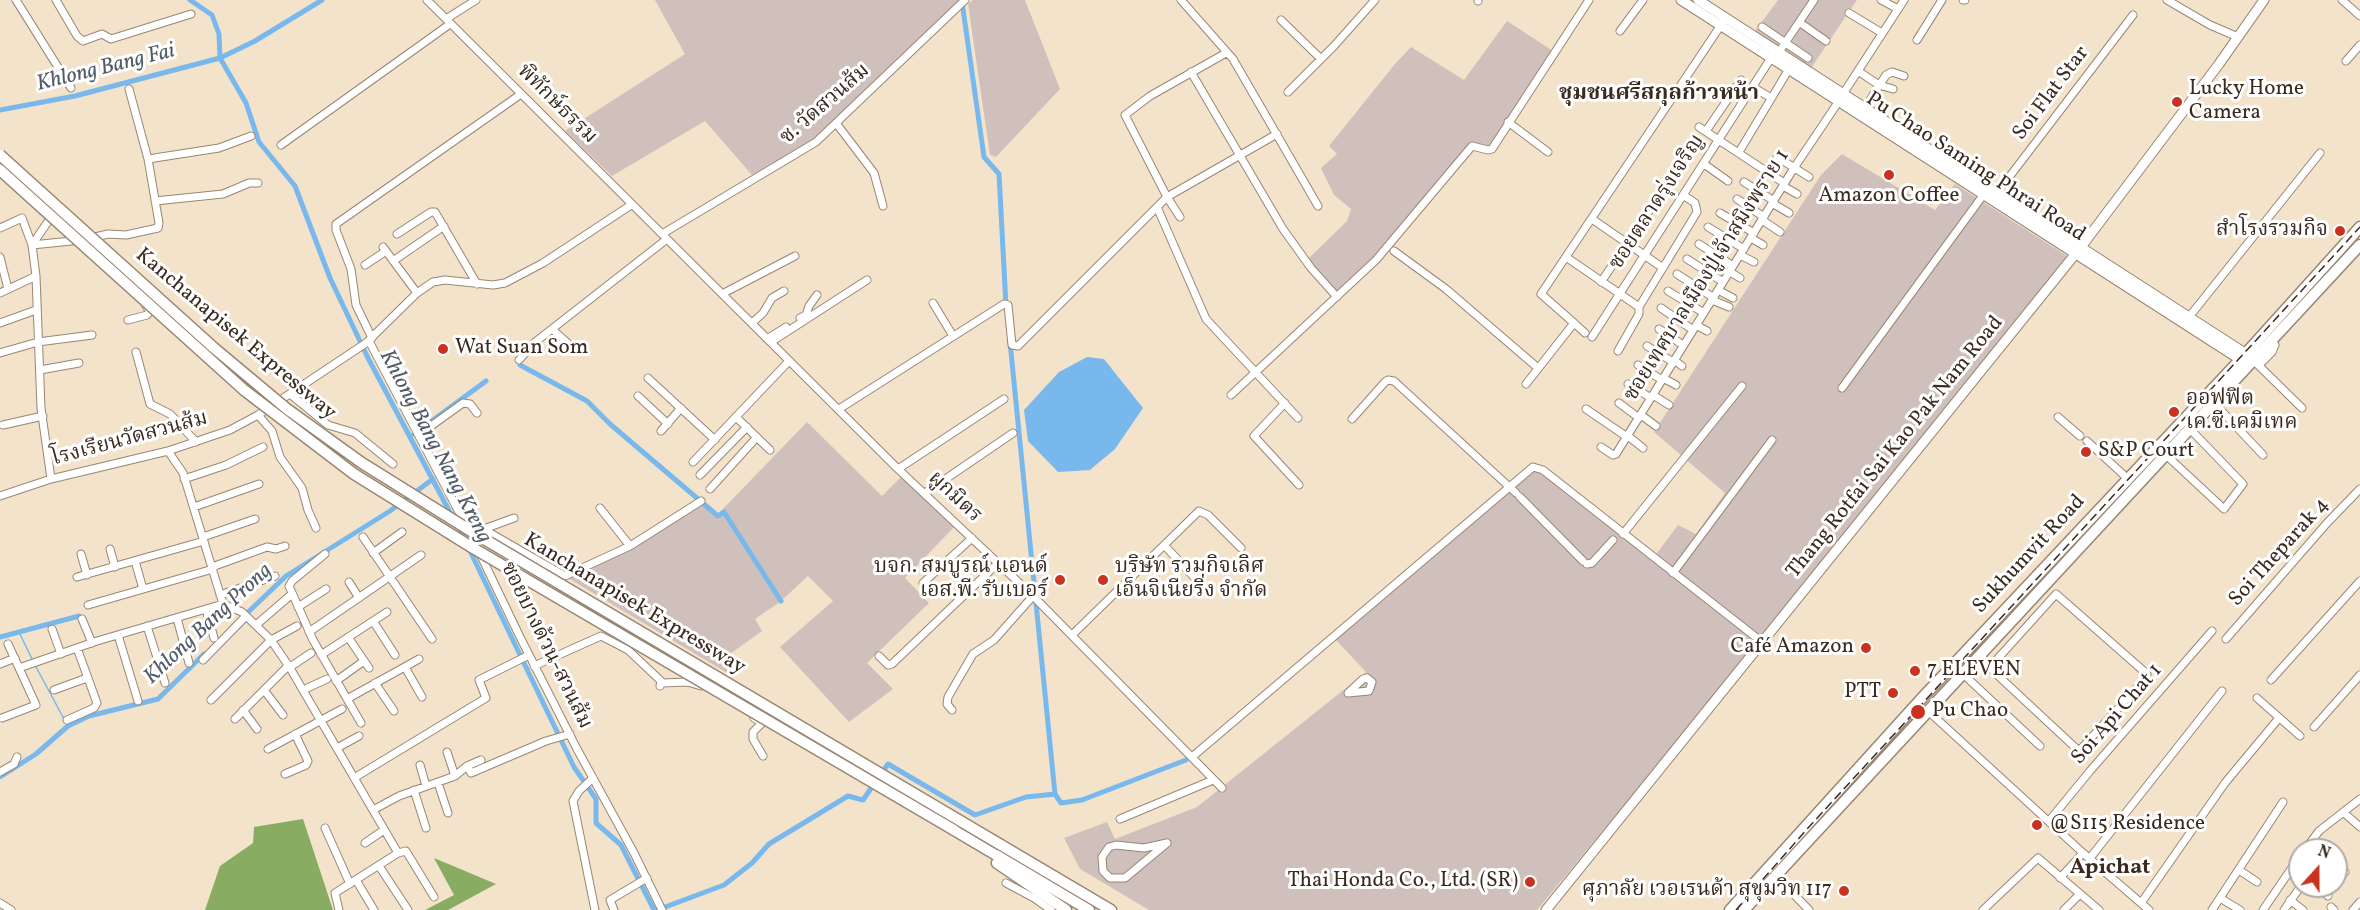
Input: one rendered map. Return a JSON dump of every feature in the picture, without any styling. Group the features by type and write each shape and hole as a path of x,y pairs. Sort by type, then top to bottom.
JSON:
{"highway":[{"name":"Kanchanapisek Expressway","path":"0,155 214,348 287,409 354,458 410,495 1111,910"},
{"name":"Kanchanapisek Expressway","path":"0,170 244,390 354,474 492,559 1089,910"},
{"name":"Sukhumvit Road","path":"1744,910 1927,710 2214,404 2360,227"},
{"name":"Sukhumvit Road","path":"1730,910 1922,698 2128,479 2272,341 2360,245"},
{"path":"2011,604 2021,611"},
{"path":"954,831 1066,910"},
{"path":"1081,893 1117,910"}],"main road":[{"name":"Pu Chao Saming Phrai Road","path":"1681,0 1723,22 1934,157 1997,193 2078,251 2251,361"},
{"name":"Pu Chao Saming Phrai Road","path":"1700,0 1723,22"},
{"name":"Thang Rotfai Sai Kao Pak Nam Road","path":"1546,910 2078,251 2264,0"},
{"name":"Pu Chao Saming Phrai Road","path":"1775,55 1789,69 1865,108 1984,194 2189,317 2251,361"}],"street":[{"path":"16,0 71,88"},
{"path":"56,0 77,36 83,41 102,34 111,39 191,14"},
{"name":"พิทักษ์ธรรม","path":"427,0 664,236"},
{"path":"281,146 476,0"},
{"path":"1181,0 1233,59 1318,206"},
{"path":"1288,92 1375,0"},
{"path":"1231,395 1337,297 1395,239 1472,146 1492,149 1588,0"},
{"path":"1620,31 1643,0"},
{"name":"ซอยตลาดรุ่งเจริญ","path":"1574,323 1589,335 1753,87 1814,0"},
{"path":"1881,0 1898,9"},
{"name":"ซอยเทศบาลเมืองปู่เจ้าสมิงพราย 1","path":"1601,447 1615,455 1794,168 1904,0"},
{"path":"1917,40 1942,0"},
{"path":"2167,0 2210,25 2238,37"},
{"path":"2344,1 2360,16"},
{"name":"ซ. วัดสวนส้ม","path":"519,360 534,343 664,236 816,142 962,3"},
{"path":"1850,14 1882,33"},
{"name":"Soi Flat Star","path":"1997,193 2133,15"},
{"path":"1281,20 1321,59"},
{"path":"1526,384 1574,323 1541,294 1723,22"},
{"path":"1798,22 1826,41"},
{"path":"1762,27 1808,58"},
{"path":"2346,62 2360,45"},
{"path":"1180,217 1167,197 1125,115 1150,96 1226,53"},
{"name":"ซอยตลาดรุ่งเจริญ","path":"1739,152 1789,69"},
{"path":"1858,71 1879,85 1893,89"},
{"path":"1191,72 1283,229 1311,268 1337,297"},
{"path":"1865,108 1889,73 1904,76"},
{"path":"1706,131 1741,80"},
{"path":"1753,87 1771,98"},
{"path":"32,245 73,242 108,234 126,235 155,230 159,223 148,159 129,89"},
{"name":"ซอยบางด้วน-สวนส้ม","path":"521,94 336,224 336,230 351,269 356,305 367,342 423,442 470,533 524,658 534,666 564,736 593,778 662,910"},
{"path":"1508,122 1548,152"},
{"path":"836,123 874,173 883,206"},
{"path":"1699,127 1739,152 1745,159 1797,194"},
{"path":"839,409 1006,303 1012,345 1018,346 1167,197 1277,134"},
{"path":"148,159 208,150 251,135"},
{"path":"2189,317 2320,153"},
{"path":"1777,157 1809,177"},
{"path":"1704,164 1728,181"},
{"path":"1601,282 1679,167"},
{"path":"0,176 149,309 147,315 128,320"},
{"path":"1743,182 1789,213"},
{"path":"155,201 223,194 249,183 258,183"},
{"path":"1842,388 1984,194"},
{"path":"1618,351 1639,314 1639,307 1697,212 1695,203 1683,195"},
{"path":"1737,199 1780,232"},
{"name":"โรงเรียนวัดสวนส้ม","path":"0,496 51,479 168,451 230,430 258,415 367,342 417,293 437,280 500,284 522,274 632,205"},
{"path":"1156,207 1206,319 1298,418"},
{"path":"397,234 431,212 435,212 477,284"},
{"path":"1720,213 1763,245"},
{"path":"0,228 22,218 32,245 36,276 43,416 51,479"},
{"path":"1592,219 1663,268"},
{"path":"32,245 49,220"},
{"path":"393,261 444,226"},
{"path":"1708,227 1754,262"},
{"name":"ผูกมิตร","path":"664,236 898,469 1034,597 1222,788"},
{"path":"1699,244 1740,278"},
{"path":"365,265 384,249 417,293"},
{"path":"1394,251 1446,289 1538,369"},
{"path":"722,294 795,256"},
{"path":"0,257 8,289"},
{"path":"1566,257 1639,307"},
{"path":"1687,259 1723,282"},
{"path":"1677,274 1713,299 1729,307"},
{"path":"0,293 36,276"},
{"path":"769,340 867,280"},
{"path":"1718,290 1733,298"},
{"path":"752,323 763,313 772,298 784,291"},
{"path":"1668,291 1704,314"},
{"path":"769,340 806,315 817,295"},
{"path":"933,303 953,336"},
{"path":"1660,308 1707,331"},
{"path":"0,323 36,310"},
{"path":"552,329 570,345"},
{"path":"1659,329 1683,345"},
{"path":"0,353 38,342 92,335"},
{"path":"1647,346 1682,366"},
{"path":"136,352 150,404 171,414 196,442"},
{"path":"693,462 789,361"},
{"path":"2251,361 2302,408"},
{"path":"40,370 79,363"},
{"path":"1638,365 1676,386"},
{"path":"648,378 715,440"},
{"path":"1352,419 1385,382 1394,381 1518,495 1585,562 1592,563 1612,540"},
{"path":"1628,384 1669,405"},
{"path":"1623,534 1742,386"},
{"path":"290,394 328,425 355,433 393,464"},
{"path":"638,396 668,424"},
{"path":"898,469 1004,399"},
{"path":"423,442 431,426 463,403 470,404 477,413"},
{"path":"1285,403 1254,436 1299,485"},
{"path":"1619,403 1656,426"},
{"path":"2214,404 2263,454"},
{"path":"661,431 681,408"},
{"path":"1586,409 1643,448"},
{"path":"258,415 272,431 280,457 302,488 316,528"},
{"path":"3,425 43,416"},
{"path":"736,417 771,450"},
{"path":"2058,417 2080,436"},
{"path":"700,475 747,427"},
{"path":"2166,455 2224,509 2243,484 2190,429"},
{"path":"925,494 1013,433"},
{"path":"710,489 757,437"},
{"path":"1673,573 1772,440"},
{"path":"2087,441 2128,479"},
{"path":"184,479 226,465 263,447"},
{"path":"168,451 184,479 223,604"},
{"path":"1192,757 1533,467 1543,470 1762,642"},
{"path":"194,507 259,484"},
{"name":"Soi Theparak 4","path":"2226,639 2327,523 2360,489"},
{"path":"483,529 565,576 630,546 701,501"},
{"path":"600,508 630,546"},
{"path":"1072,635 1201,511 1208,514 1241,548"},
{"path":"470,533 514,518"},
{"path":"77,578 204,539 255,519"},
{"path":"373,553 402,532"},
{"path":"363,537 432,639"},
{"path":"924,583 972,538"},
{"path":"1164,545 1195,578"},
{"path":"88,605 212,568 267,547 276,549 285,546"},
{"path":"110,549 115,567"},
{"path":"81,554 87,575"},
{"path":"325,554 290,582 289,586 321,655 361,723"},
{"path":"309,632 421,555"},
{"path":"135,561 143,589"},
{"path":"879,656 888,664 892,664 998,563"},
{"path":"220,595 275,576"},
{"path":"2271,680 2360,581"},
{"path":"349,582 359,598"},
{"path":"298,607 326,589"},
{"path":"256,625 292,594"},
{"path":"1979,655 2079,751 2147,678 2146,672 2058,595 2053,596 1991,666"},
{"path":"952,710 947,704 948,697 973,654 994,640 1034,597"},
{"path":"19,668 92,643 223,604 237,609 272,640 396,851"},
{"path":"206,609 214,638"},
{"path":"2021,611 2031,621"},
{"path":"321,655 387,612"},
{"path":"203,660 245,615"},
{"path":"177,618 189,663"},
{"path":"82,619 92,643"},
{"path":"373,621 395,655"},
{"path":"147,626 165,683"},
{"path":"211,700 272,640 297,626"},
{"path":"52,629 61,654"},
{"name":"Soi Api Chat 1","path":"2049,821 2212,631"},
{"path":"118,635 138,701"},
{"path":"534,666 601,636 628,650 661,684 681,682 699,686 760,721 761,726 752,735 763,756"},
{"path":"348,638 369,668"},
{"path":"2,718 36,705 8,644"},
{"path":"67,720 96,705 77,648"},
{"path":"235,718 289,666 311,653"},
{"path":"0,664 15,658"},
{"path":"354,778 486,698 479,680 524,658"},
{"path":"347,699 419,659"},
{"path":"336,681 364,661"},
{"path":"405,667 422,697"},
{"path":"1962,673 2040,747"},
{"path":"2313,727 2360,675"},
{"path":"54,690 87,678"},
{"path":"303,690 327,679"},
{"path":"375,683 394,711"},
{"path":"264,690 283,715"},
{"path":"2090,858 2125,809 2222,691"},
{"path":"2257,698 2300,736"},
{"path":"268,749 342,709"},
{"path":"243,710 257,729"},
{"path":"1927,710 2083,853 2149,910"},
{"path":"2141,903 2225,783 2279,718"},
{"path":"285,774 306,765 308,761 296,734"},
{"path":"337,748 359,736"},
{"path":"467,766 471,773 564,736"},
{"path":"447,752 455,776"},
{"path":"0,772 14,764 17,757"},
{"path":"372,810 414,790 455,776 467,766 481,760"},
{"path":"420,765 426,786"},
{"path":"593,778 573,801 595,910"},
{"path":"1120,819 1213,780"},
{"path":"438,783 448,813"},
{"path":"414,790 426,828"},
{"path":"2314,838 2319,831 2360,799"},
{"path":"2212,910 2283,802"},
{"path":"2343,812 2360,827"},
{"path":"325,828 353,882 374,910"},
{"path":"365,843 384,830"},
{"path":"1167,843 1125,878 1120,880 1110,878 1103,871 1102,857 1109,847 1116,845 1144,848 1167,843"},
{"path":"339,910 334,896 379,866 396,851 406,851 434,897"},
{"path":"2060,878 2083,853"},
{"path":"1983,910 2038,858 2100,910"},
{"path":"379,866 408,910"},
{"path":"2239,870 2257,882"},
{"path":"2263,910 2288,874"},
{"path":"1776,876 1809,910"},
{"path":"614,910 610,900 645,879"},
{"path":"1006,883 1034,897 1051,910"},
{"path":"2064,910 2080,894"},
{"path":"2220,898 2240,910"},
{"path":"2284,910 2290,900 2303,910"},
{"path":"2353,910 2360,902"},
{"path":"0,903 10,910"}],"shaded area":[{"path":"655,0 960,0 821,136 752,175 705,121 612,176 565,131 685,54"},
{"path":"973,0 1025,0 1060,89 996,157 990,155 968,4"},
{"path":"1778,0 1857,0 1811,68 1755,31"},
{"path":"1507,21 1553,51 1486,153 1469,145 1383,245 1383,250 1336,294 1307,260 1347,221 1351,209 1334,195 1321,168 1337,154 1329,146 1411,47 1464,80"},
{"path":"1842,154 1935,210 1955,184 2067,256 1757,645 1537,910 1149,910 1080,869 1064,838 1107,822 1115,839 1197,807 1366,672 1335,639 1537,468 1652,560 1678,525 1696,534 1725,493 1654,432 1821,175"},
{"path":"807,422 882,496 902,476 955,526 905,578 929,603 867,663 893,689 849,722 780,647 833,601 808,576 780,602 755,619 762,631 723,659 729,674 568,578 703,503 718,514"}],"green space":[{"path":"303,819 333,910 205,910 220,866 253,843 254,827"},
{"path":"434,858 496,884 448,910 425,910 454,895"}],"water":[{"path":"1087,357 1104,359 1143,408 1115,449 1090,470 1058,472 1028,441 1024,410 1059,372"}],"waterway":[{"name":"Khlong Bang Nang Kreng","path":"190,0 212,15 219,34 220,58 246,103 259,142 295,186 330,278 368,358 453,518"},
{"name":"Khlong Bang Fai","path":"0,110 75,96 220,58 255,41 322,0"},
{"path":"962,2 984,157 999,174 1006,306"},
{"path":"1010,342 1055,794 1061,803 1082,800 1186,760"},
{"path":"520,365 587,401 610,424 718,516 724,512 781,601"},
{"path":"414,434 486,381"},
{"name":"Khlong Bang Prong","path":"243,617 286,576 390,511 433,479"},
{"name":"Khlong Bang Nang Kreng","path":"458,526 574,767 596,799 596,823 621,845 654,910"},
{"path":"0,637 79,616"},
{"path":"19,632 33,661"},
{"name":"Khlong Bang Prong","path":"0,777 36,754 68,726 89,716 158,699 204,654"},
{"path":"35,665 64,719"},
{"path":"881,774 888,764 975,815 1026,797 1055,794"},
{"path":"657,910 724,885 752,863 769,844 848,796 863,800 874,784"}],"railway":[{"path":"1736,910 1808,828 2360,227"}],"place":[{"name":"Lucky Home Camera","path":"2177,102"},
{"name":"Amazon Coffee","path":"1889,175"},
{"name":"สำโรงรวมกิจ","path":"2340,231"},
{"name":"Wat Suan Som","path":"443,349"},
{"name":"ออฟฟิต เค.ซี.เคมิเทค","path":"2174,412"},
{"name":"S&P Court","path":"2086,452"},
{"name":"บจก. สมบูรณ์ แอนด์ เอส.พี. รับเบอร์","path":"1060,580"},
{"name":"บริษัท รวมกิจเลิศ เอ็นจิเนียริ่ง จำกัด","path":"1103,580"},
{"name":"Café Amazon","path":"1866,648"},
{"name":"7 ELEVEN","path":"1915,671"},
{"name":"PTT","path":"1893,693"},
{"name":"Pu Chao","path":"1918,712"},
{"name":"@S115 Residence","path":"2037,825"},
{"name":"Thai Honda Co., Ltd. (SR)","path":"1530,882"},
{"name":"ศุภาลัย เวอเรนด้า สุขุมวิท 117","path":"1844,891"}],"district":[{"name":"ชุมชนศรีสกุลก้าวหน้า","path":"1659,95"},
{"name":"Apichat","path":"2110,869"}]}
